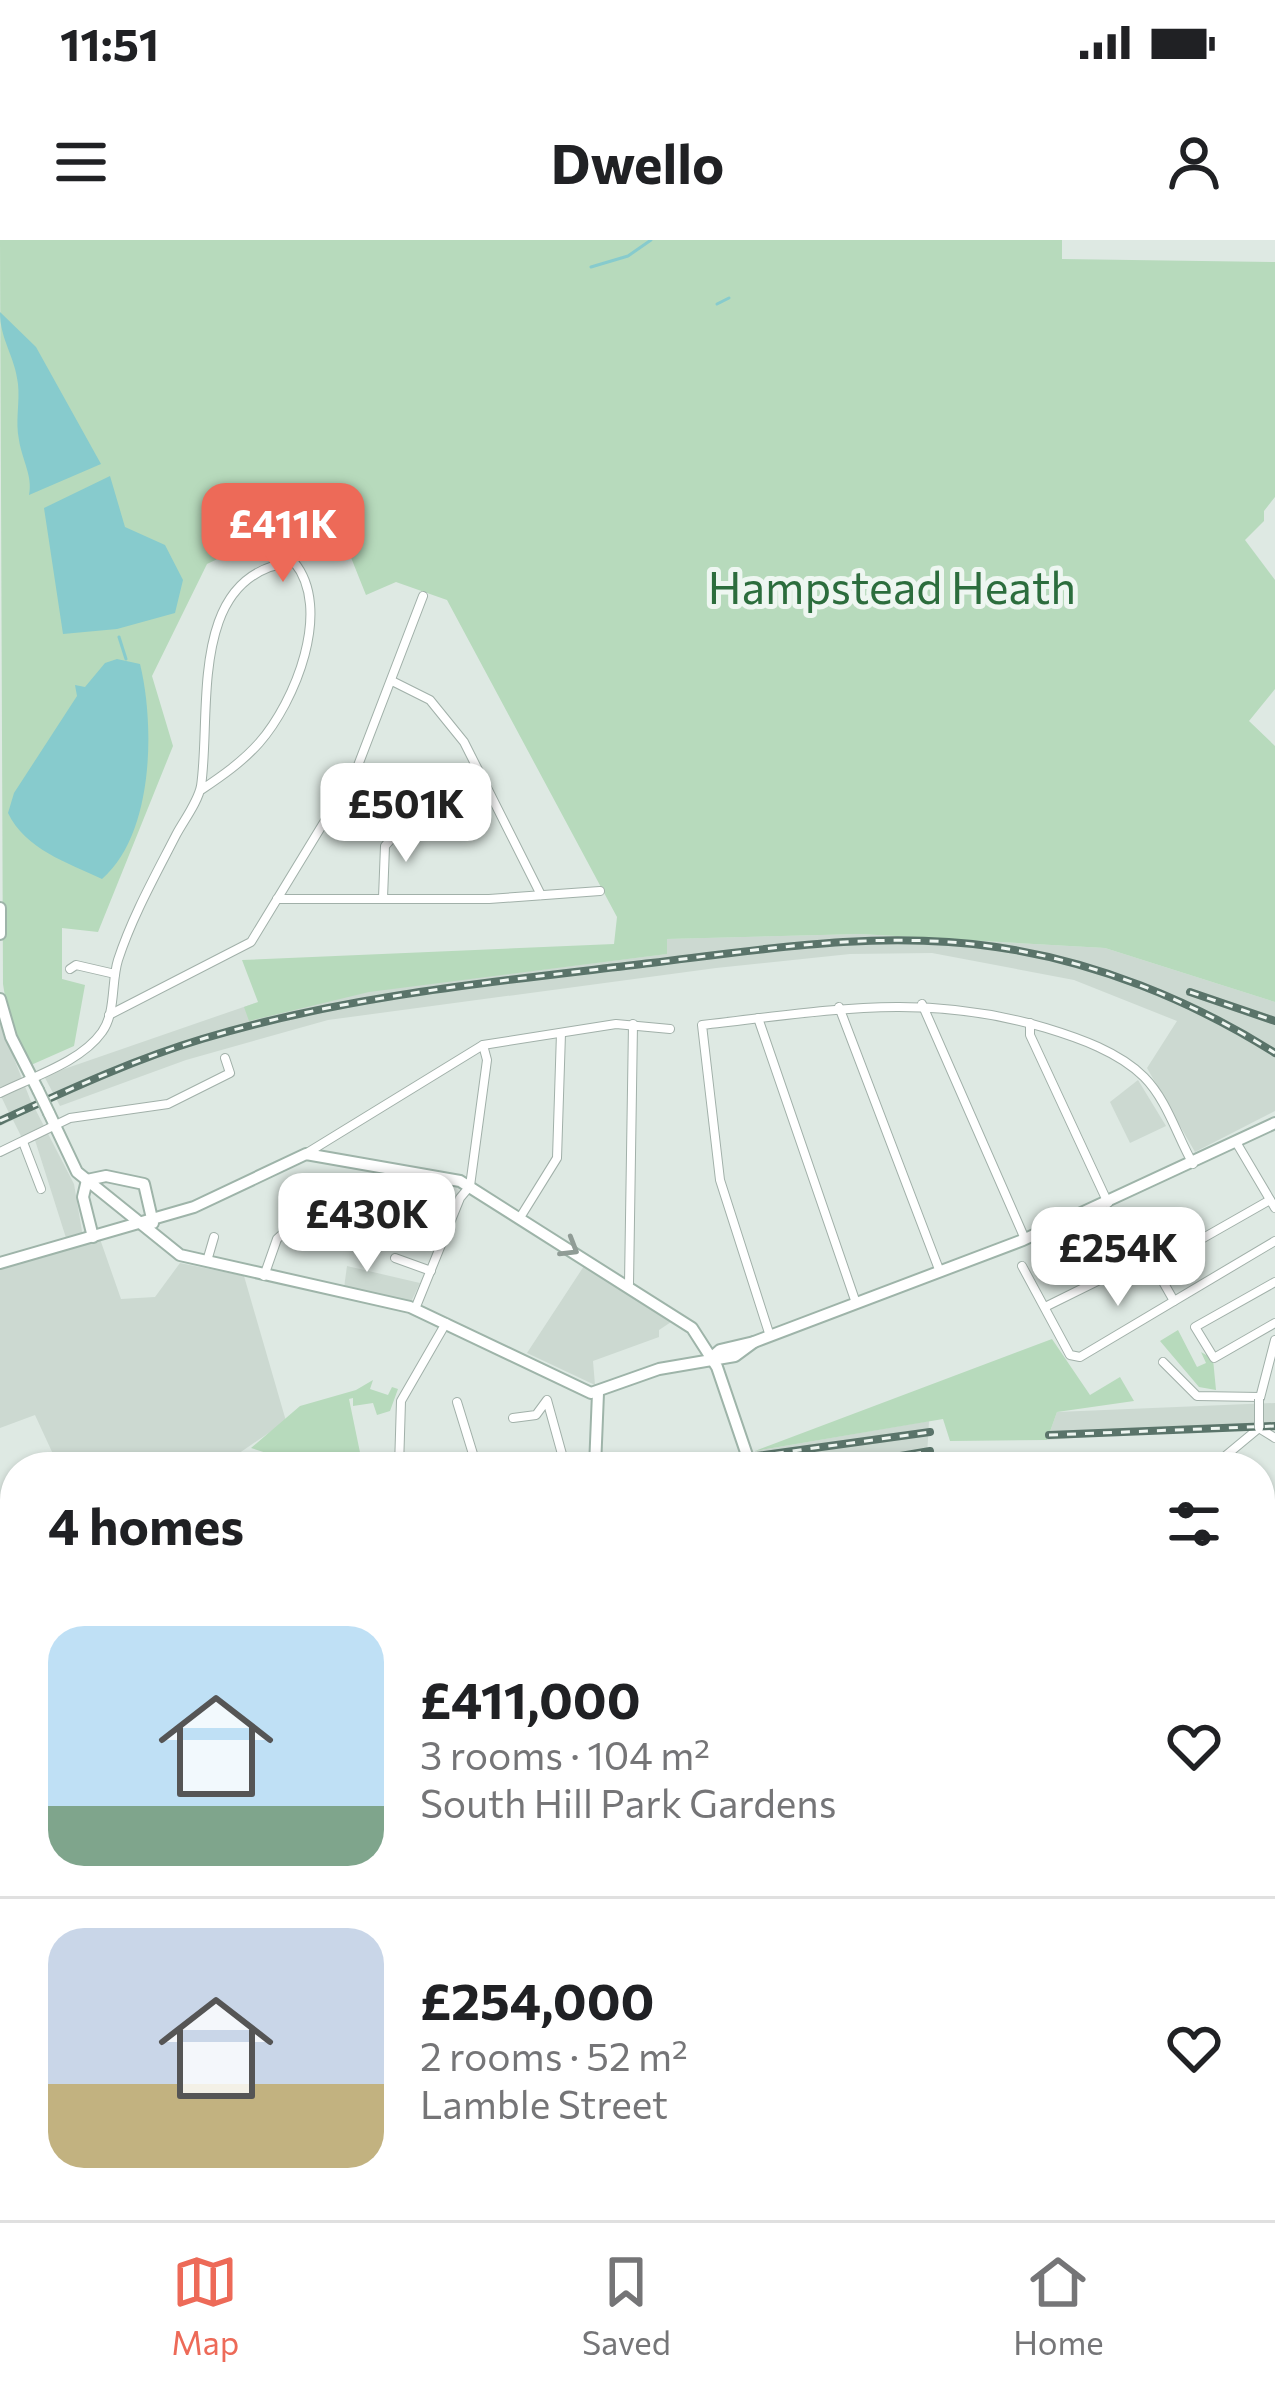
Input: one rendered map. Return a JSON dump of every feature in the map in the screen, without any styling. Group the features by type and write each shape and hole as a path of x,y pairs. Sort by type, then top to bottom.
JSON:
{"main road":[{"path":"0,908 0,934"},
{"path":"0,999 3,1018 74,1167 180,1255 415,1310 598,1394 697,1360 735,1356"},
{"path":"721,1380 735,1356 754,1342 1025,1239 1275,1123"},
{"path":"0,1263 221,1197 323,1150 470,1186 684,1321 712,1357 746,1452"},
{"path":"87,1180 106,1176 144,1184 154,1216 151,1232"},
{"path":"87,1180 83,1197 93,1237"},
{"path":"696,1337 697,1360"},
{"path":"712,1357 746,1340 754,1342"},
{"path":"596,1452 598,1394"}],"street":[{"path":"0,1093 86,1048 106,1028 115,974 143,898 201,790 261,741 295,679 311,602 308,579 294,562 274,564 252,577 217,626 205,673 201,790"},
{"path":"109,1015 242,951 357,768 423,596"},
{"path":"392,681 430,700 464,742 541,896"},
{"path":"383,898 385,845 406,822"},
{"path":"277,899 600,891"},
{"path":"70,970 76,965 115,974"},
{"path":"922,1004 1025,1239"},
{"path":"770,1336 720,1180 702,1025 839,1006 922,1004 980,1009 1030,1023 1091,1045 1138,1072 1157,1094 1193,1164"},
{"path":"839,1006 940,1272"},
{"path":"758,1018 856,1303"},
{"path":"1030,1023 1030,1035 1108,1204"},
{"path":"629,1284 632,1024"},
{"path":"323,1150 483,1045 632,1024 670,1029"},
{"path":"521,1216 557,1158 561,1033"},
{"path":"415,1310 470,1186 487,1060 483,1045"},
{"path":"0,1152 23,1142 52,1119 168,1105 230,1072 225,1058"},
{"path":"23,1142 40,1189"},
{"path":"1045,1307 1134,1263 1154,1266 1273,1204 1236,1142"},
{"path":"264,1276 278,1239 289,1228 358,1236"},
{"path":"206,1263 214,1237"},
{"path":"1022,1266 1075,1358 1275,1241"},
{"path":"395,1258 431,1271"},
{"path":"1154,1266 1174,1301"},
{"path":"1275,1282 1195,1327 1214,1358 1275,1323"},
{"path":"399,1452 400,1407 441,1325"},
{"path":"1232,1452 1258,1432 1260,1398 1274,1348"},
{"path":"1163,1362 1197,1396 1260,1398"},
{"path":"513,1418 536,1415 547,1400 561,1452"},
{"path":"458,1402 473,1452"},
{"path":"1258,1432 1275,1438"}],"shaded area":[{"path":"860,934 1105,948 1275,1002 1275,1111 1195,1152 1147,1068 1177,1021 1074,980 932,953 850,954 716,968 328,1020 186,1060 60,1106 44,1076 258,1002 250,1006 666,954 666,939"},
{"path":"0,1023 30,1099 74,1184 83,1237 67,1241 34,1137 23,1140 13,1120 0,1126 0,1118 9,1113 0,1094"},
{"path":"1138,1080 1166,1126 1130,1143 1110,1102"},
{"path":"100,1239 121,1299 155,1297 180,1263 244,1276 286,1421 241,1452 52,1452 35,1415 0,1428 0,1269"},
{"path":"347,1266 420,1283 411,1302 344,1288"},
{"path":"584,1266 671,1322 659,1330 659,1337 593,1361 595,1385 527,1353"},
{"path":"1275,1403 1275,1431 1192,1430 1047,1440 1057,1412"},
{"path":"929,1421 927,1452 755,1451"}],"green space":[{"name":"Hampstead Heath","path":"0,240 1062,240 1062,259 1275,262 1275,497 1264,511 1264,521 1245,540 1275,580 1275,689 1249,721 1275,746 1275,1002 1105,948 860,934 667,939 667,954 369,992 249,1021 244,1007 258,1002 242,960 614,944 617,917 447,600 396,582 366,595 326,495 276,531 207,564 152,676 173,746 98,932 62,928 62,979 85,985 74,1046 31,1065 8,1016 3,984"},
{"path":"1178,1330 1197,1367 1206,1363 1201,1352 1213,1359 1216,1390 1199,1387 1160,1341"},
{"path":"1052,1339 1090,1395 1120,1377 1134,1401 1057,1412 1047,1440 950,1441 943,1419 755,1451"},
{"path":"373,1380 370,1389 388,1395 392,1387 398,1389 390,1411 377,1415 373,1403 353,1406 353,1398 349,1399 360,1452 251,1448 300,1406 356,1390"}],"water":[{"path":"0,312 36,347 101,464 29,495 18,433 18,384"},
{"path":"110,476 125,527 165,545 183,580 175,613 117,629 63,634 44,508"},
{"path":"117,659 140,664 148,717 146,778 132,835 102,879 36,845 8,813 14,793 77,696 75,685 85,687 105,663"}],"waterway":[{"path":"591,267 628,256 651,240"},
{"path":"717,304 729,298"},
{"path":"119,637 126,659"}],"railway":[{"path":"0,1121 176,1047 312,1011 481,983 866,941 953,942 1069,962 1176,1000 1275,1053"},
{"path":"1190,992 1275,1021"},
{"path":"1049,1435 1275,1426"},
{"path":"786,1452 930,1432"},
{"path":"924,1452 930,1451"}]}
